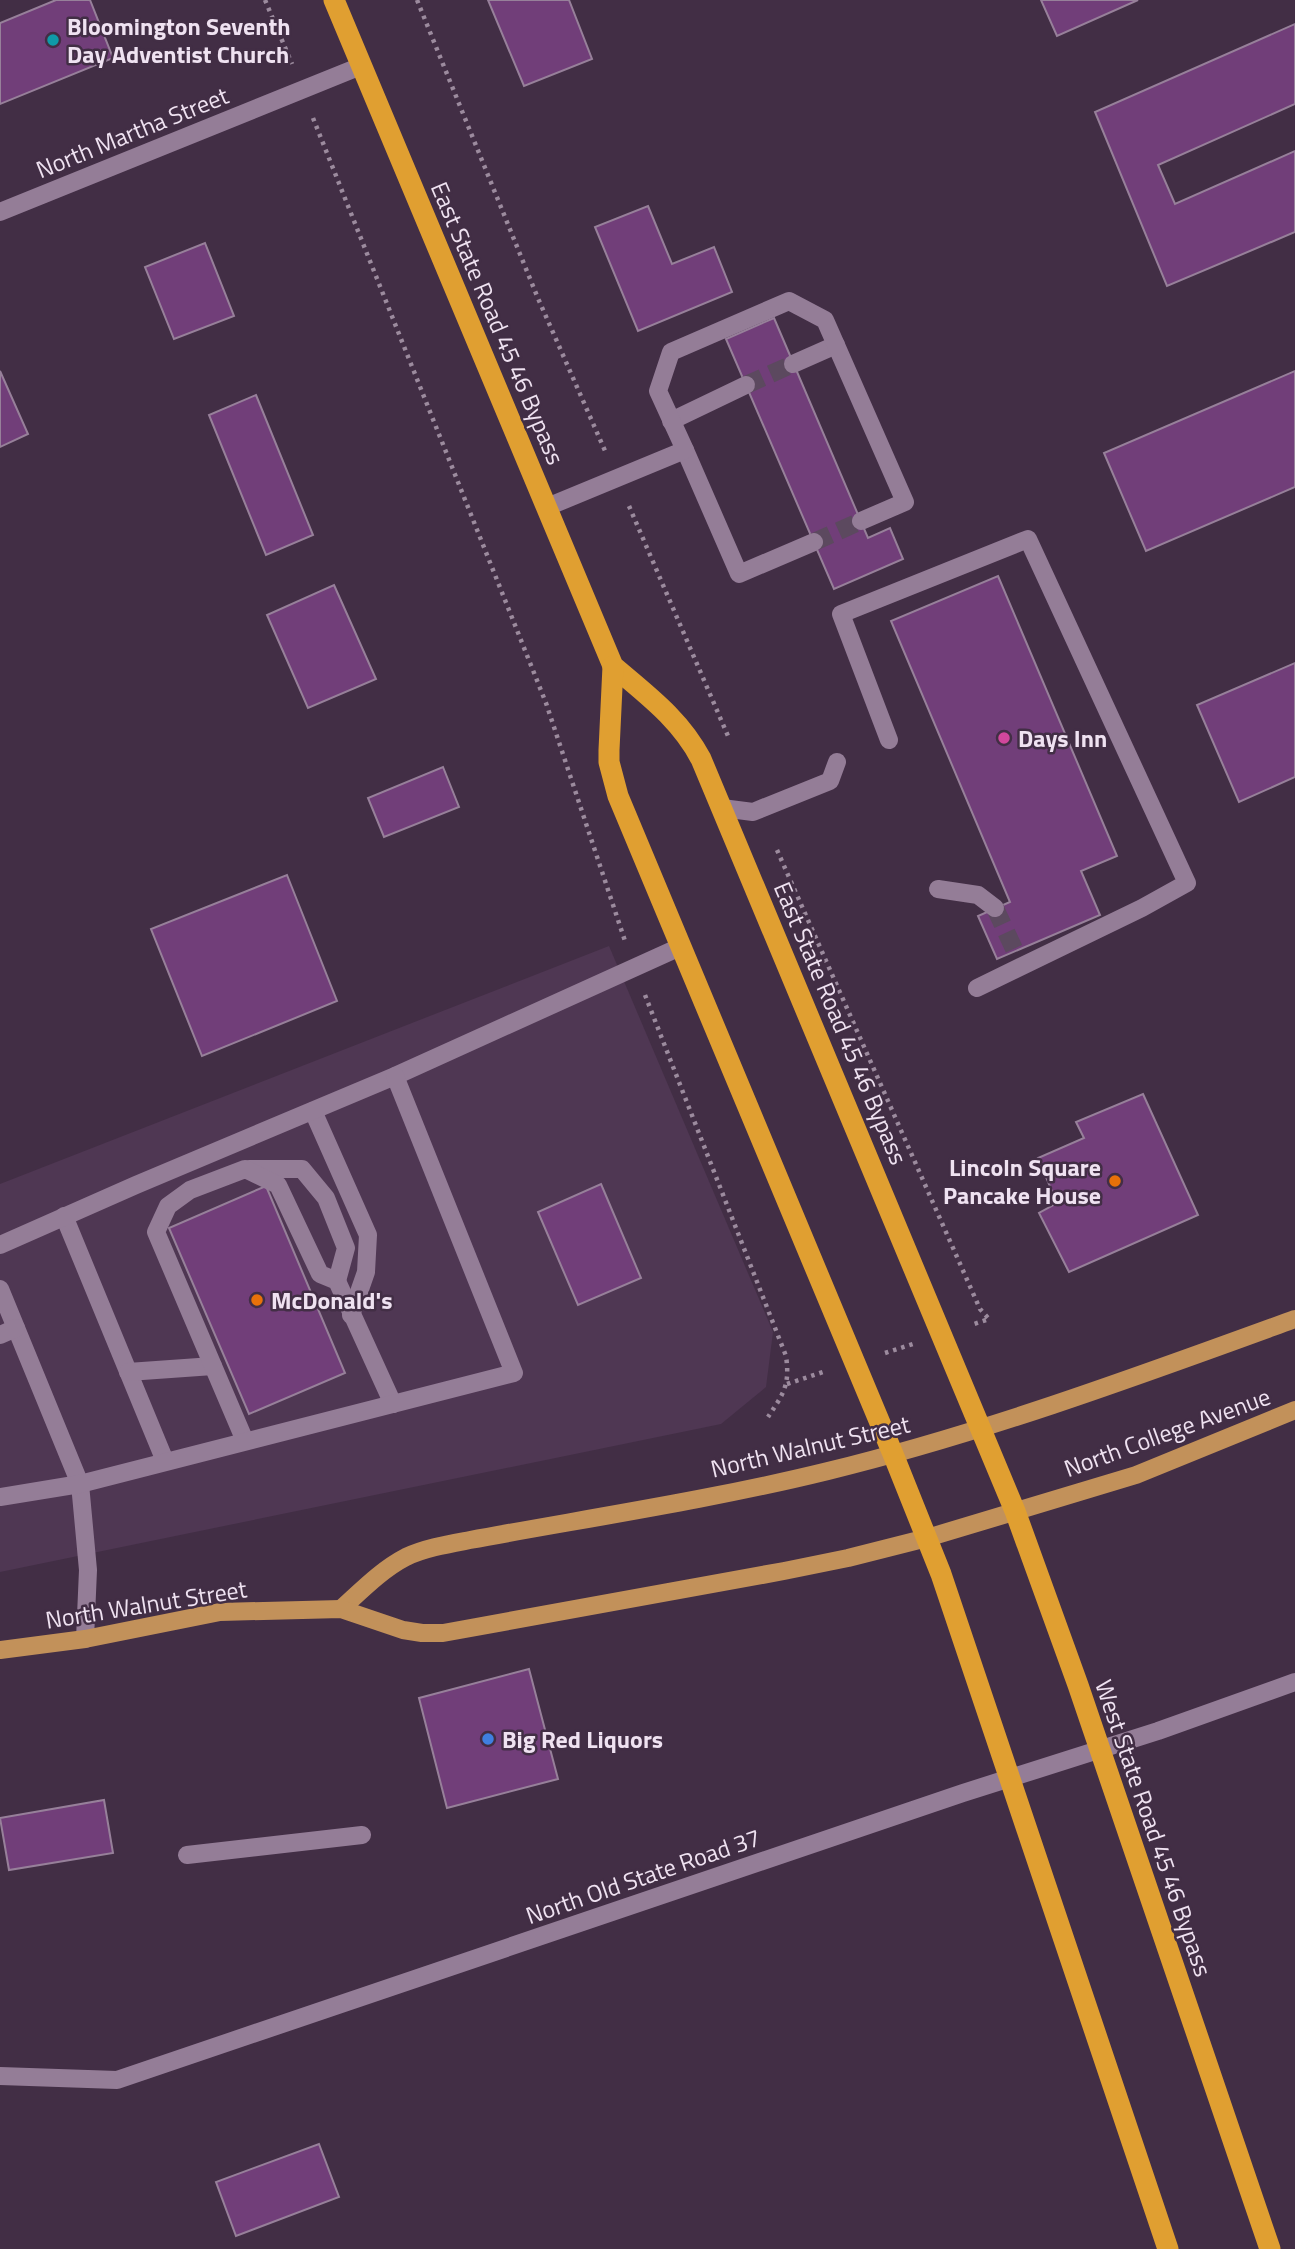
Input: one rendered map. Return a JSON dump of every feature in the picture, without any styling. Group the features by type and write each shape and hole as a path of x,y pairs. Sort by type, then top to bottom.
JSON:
{"highway":[{"name":"East State Road 45 46 Bypass","path":"334,0 613,666 608,750 614,783 927,1538 954,1611 1168,2249"},
{"name":"East State Road 45 46 Bypass","path":"613,666 676,721 690,738 722,808 981,1428"},
{"name":"West State Road 45 46 Bypass","path":"981,1428 1015,1511 1087,1712 1270,2249"}],"main road":[{"name":"North Walnut Street","path":"341,1609 391,1566 408,1556 470,1540 764,1486 893,1454 1104,1388 1295,1319"},
{"name":"North College Avenue","path":"1015,1511 1136,1475 1295,1410"},
{"name":"North Walnut Street","path":"0,1650 85,1639 220,1612 341,1609 413,1632 443,1633 465,1630 848,1558 927,1538 1015,1511"}],"street":[{"name":"North Martha Street","path":"0,212 361,66"},
{"path":"814,542 738,574 658,391 671,352 789,301 825,320 905,502 861,521"},
{"path":"793,364 836,345"},
{"path":"671,421 747,385"},
{"path":"547,507 685,450"},
{"path":"889,740 841,614 1028,539 1187,883 1142,908 1018,959 977,988"},
{"path":"722,808 759,810 830,781 837,761"},
{"path":"938,889 978,895 995,908"},
{"path":"0,1245 395,1076 680,947"},
{"path":"0,1497 80,1484 514,1373 395,1076"},
{"path":"313,1111 368,1235 366,1272 351,1315"},
{"path":"245,1441 156,1233 168,1206 190,1190 245,1169 302,1169 326,1198 346,1248 337,1281 393,1404"},
{"path":"245,1169 278,1185 320,1273 337,1281"},
{"path":"64,1216 165,1461"},
{"path":"0,1289 8,1331 80,1484 88,1570 85,1639"},
{"path":"128,1372 213,1366"},
{"name":"North Old State Road 37","path":"0,2076 117,2080 950,1798 1158,1731 1295,1682"},
{"path":"187,1855 362,1835"}],"path":[{"path":"265,0 546,703 634,968 786,1356 789,1373 786,1389 768,1417"},
{"path":"417,0 537,296 731,745"},
{"path":"759,810 974,1296 989,1319"}],"shaded area":[{"path":"609,946 773,1332 766,1387 721,1424 0,1572 0,1184"}],"building":[{"name":"Bloomington Seventh Day Adventist Church","path":"56,0 90,0 113,58 0,104 0,23"},
{"path":"488,0 569,0 592,59 524,86"},
{"path":"1041,0 1138,0 1057,36"},
{"path":"1295,24 1295,104 1158,165 1175,204 1295,151 1295,232 1167,286 1095,112"},
{"path":"648,206 672,264 714,247 732,292 638,331 595,227"},
{"path":"205,243 234,316 174,339 145,267"},
{"path":"774,318 868,538 890,528 903,559 834,589 726,339"},
{"path":"0,371 28,434 0,447"},
{"path":"1295,371 1295,487 1146,551 1104,453"},
{"path":"256,395 313,535 266,555 209,415"},
{"name":"Days Inn","path":"998,576 1117,856 1081,871 1100,915 997,959 978,916 1010,902 891,621"},
{"path":"334,585 376,679 308,708 267,615"},
{"path":"1295,663 1295,777 1239,802 1197,705"},
{"path":"443,767 459,807 384,837 368,798"},
{"path":"287,875 337,1001 202,1056 151,929"},
{"name":"Lincoln Square Pancake House","path":"1143,1094 1198,1215 1069,1272 1039,1213 1057,1203 1038,1158 1084,1138 1076,1122"},
{"path":"601,1184 641,1278 578,1305 538,1212"},
{"name":"McDonald's","path":"266,1186 345,1373 249,1414 169,1228"},
{"name":"Big Red Liquors","path":"529,1669 558,1779 447,1808 419,1698"},
{"path":"104,1800 113,1853 9,1870 0,1818"},
{"path":"319,2144 339,2197 236,2236 216,2182"}],"tunnel":[{"path":"746,385 793,364"},
{"path":"814,542 861,521"},
{"path":"995,908 1015,951"}],"place":[{"name":"Bloomington Seventh Day Adventist Church","path":"53,40"},
{"name":"Days Inn","path":"1004,738"},
{"name":"Lincoln Square Pancake House","path":"1115,1181"},
{"name":"McDonald's","path":"257,1300"},
{"name":"Big Red Liquors","path":"488,1739"}]}
